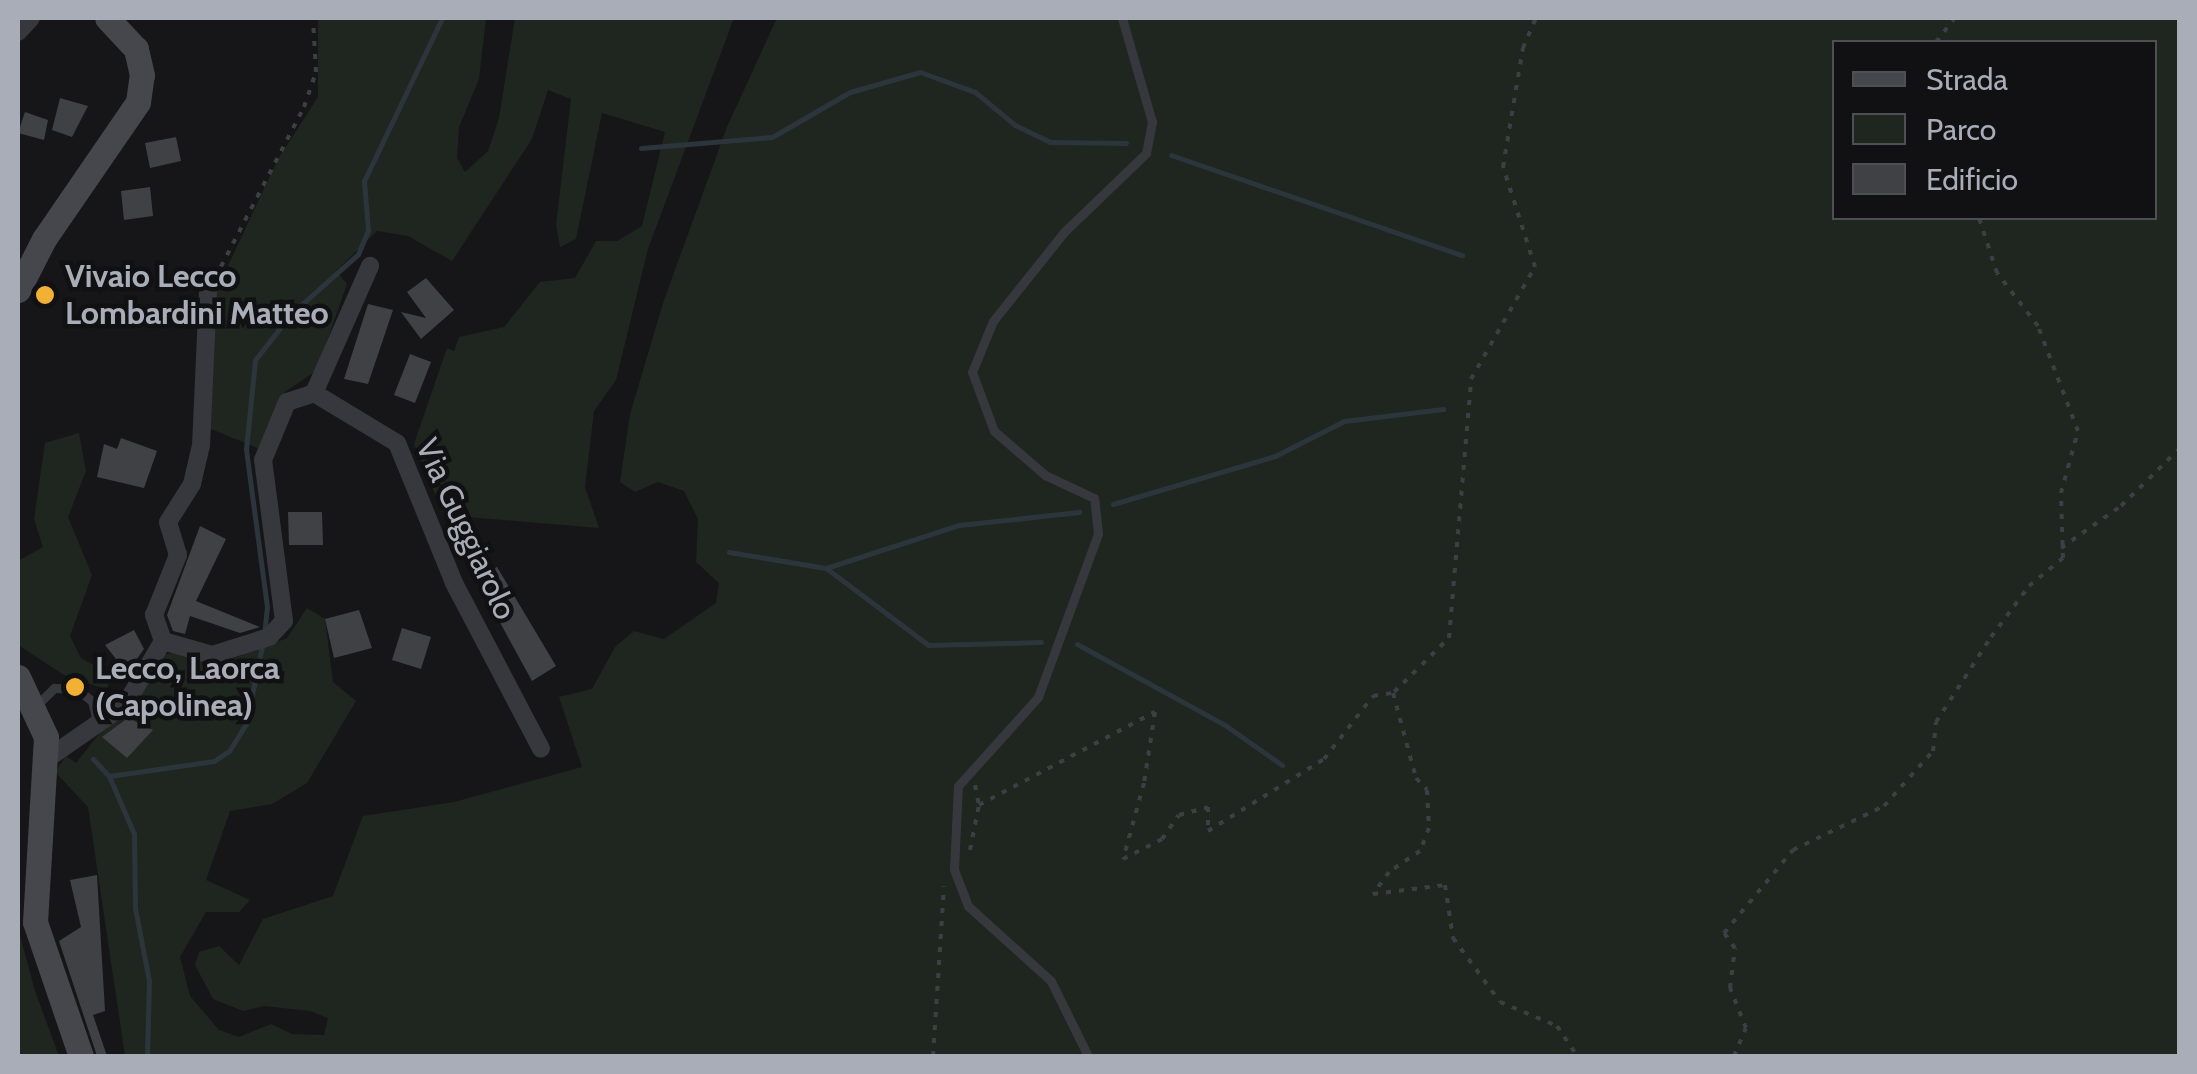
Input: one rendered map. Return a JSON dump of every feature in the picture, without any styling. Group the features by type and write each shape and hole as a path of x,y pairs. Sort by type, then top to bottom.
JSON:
{"main road":[{"path":"18,290 44,238 138,102 142,75 136,49 107,18"},
{"path":"18,677 36,707 46,737 34,914 42,955 81,1056"}],"street":[{"path":"18,32 31,18"},
{"path":"163,641 212,655 270,638 284,621 263,460 287,402 314,393 370,266"},
{"path":"44,761 92,732 126,704 163,641 154,614 178,555 168,522 192,484 201,446 208,291"},
{"name":"Via Guggiarolo","path":"314,393 397,442 454,582 542,748"}],"lane":[{"path":"1088,1056 1051,981 968,906 954,864 958,786 1038,697 1098,534 1094,498 1044,474 994,431 972,372 993,321 1064,232 1146,154 1152,122 1122,18"},
{"path":"36,707 54,688 82,690 98,712 92,732"}],"path":[{"path":"208,291 304,107 316,72 313,18"},
{"path":"933,1056 940,906 954,864 967,857 975,840 979,805 1155,712 1144,784 1122,859 1162,839 1179,815 1208,808 1208,831 1324,759 1373,696 1393,693 1449,638 1471,379 1535,266 1503,167 1523,48 1536,18"},
{"path":"1938,40 1955,18"},
{"path":"1734,1056 1746,1028 1730,988 1735,948 1724,934 1793,850 1884,806 1933,752 1936,722 2029,586 2064,558 2061,492 2078,431 2038,326 1997,274 1981,220"},
{"path":"2061,548 2121,506 2180,448"},
{"path":"1393,693 1416,778 1427,790 1429,828 1420,851 1389,872 1373,894 1445,885 1452,938 1500,1002 1556,1026 1577,1056"}],"green space":[{"path":"318,18 486,18 479,79 459,127 457,158 465,172 488,151 499,118 515,18 734,18 648,249 616,380 594,411 585,487 599,528 444,515 414,444 447,348 454,351 459,337 504,327 540,282 575,278 596,241 617,241 642,226 665,132 602,113 576,239 560,247 556,225 571,99 548,90 532,139 452,261 408,236 377,231 336,271 347,284 317,370 285,392 260,449 206,427 211,302 278,159 318,97"},
{"path":"777,18 2179,18 2179,1056 125,1056 88,807 55,772 66,756 76,763 162,655 181,651 208,664 227,661 287,638 307,608 325,619 333,682 356,701 307,783 272,804 230,811 206,880 250,900 239,912 206,912 180,957 190,996 219,1030 239,1037 271,1024 292,1034 324,1035 328,1018 310,1011 264,1006 243,1011 213,999 195,965 199,952 219,946 239,965 263,919 333,896 363,816 454,802 582,767 559,697 592,689 615,647 634,631 664,639 716,603 719,583 696,562 698,519 684,491 658,482 635,492 620,482 630,414 664,300 727,127"},
{"path":"79,433 86,471 68,517 92,575 70,636 81,658 109,674 108,690 64,675 18,645 18,561 43,547 34,519 45,443"},
{"path":"18,928 35,991 59,1056 18,1056"}],"building":[{"path":"60,98 88,106 72,137 52,130"},
{"path":"25,112 48,120 44,140 18,133"},
{"path":"176,137 181,161 150,168 145,143"},
{"path":"150,187 153,216 124,220 121,191"},
{"path":"426,278 454,310 421,339 401,312 426,318 407,292"},
{"path":"368,304 393,310 368,384 344,379"},
{"path":"410,354 431,362 415,403 394,395"},
{"path":"121,438 157,451 144,488 97,477 104,444 117,449"},
{"path":"288,512 322,512 323,545 289,545"},
{"path":"200,526 226,539 196,601 260,627 240,633 190,616 185,634 173,631 167,615"},
{"path":"497,567 556,666 532,681 475,577"},
{"path":"359,610 372,648 334,658 325,619"},
{"path":"402,628 431,637 421,669 392,660"},
{"path":"134,630 144,649 127,673 105,645"},
{"path":"128,718 153,730 127,758 102,737"},
{"path":"97,875 105,1011 93,1015 107,1056 97,1056 59,941 81,927 70,880"}],"waterway":[{"path":"264,635 267,607 246,449 255,360 291,314 358,254 368,230 364,181 442,18"},
{"path":"641,148 772,137 850,92 920,72 975,92 1015,125 1050,142 1126,143"},
{"path":"1171,155 1462,255"},
{"path":"1113,504 1275,456 1344,421 1443,409"},
{"path":"729,552 826,568 959,525 1079,512"},
{"path":"826,568 928,645 1041,642"},
{"path":"1077,644 1225,725 1282,765"},
{"path":"109,776 214,761 229,751 246,724 262,646"},
{"path":"93,759 109,776 134,834 135,908 149,981 147,1056"}],"place":[{"name":"Vivaio Lecco Lombardini Matteo","path":"45,295"},
{"name":"Lecco, Laorca (Capolinea)","path":"75,687"}]}
